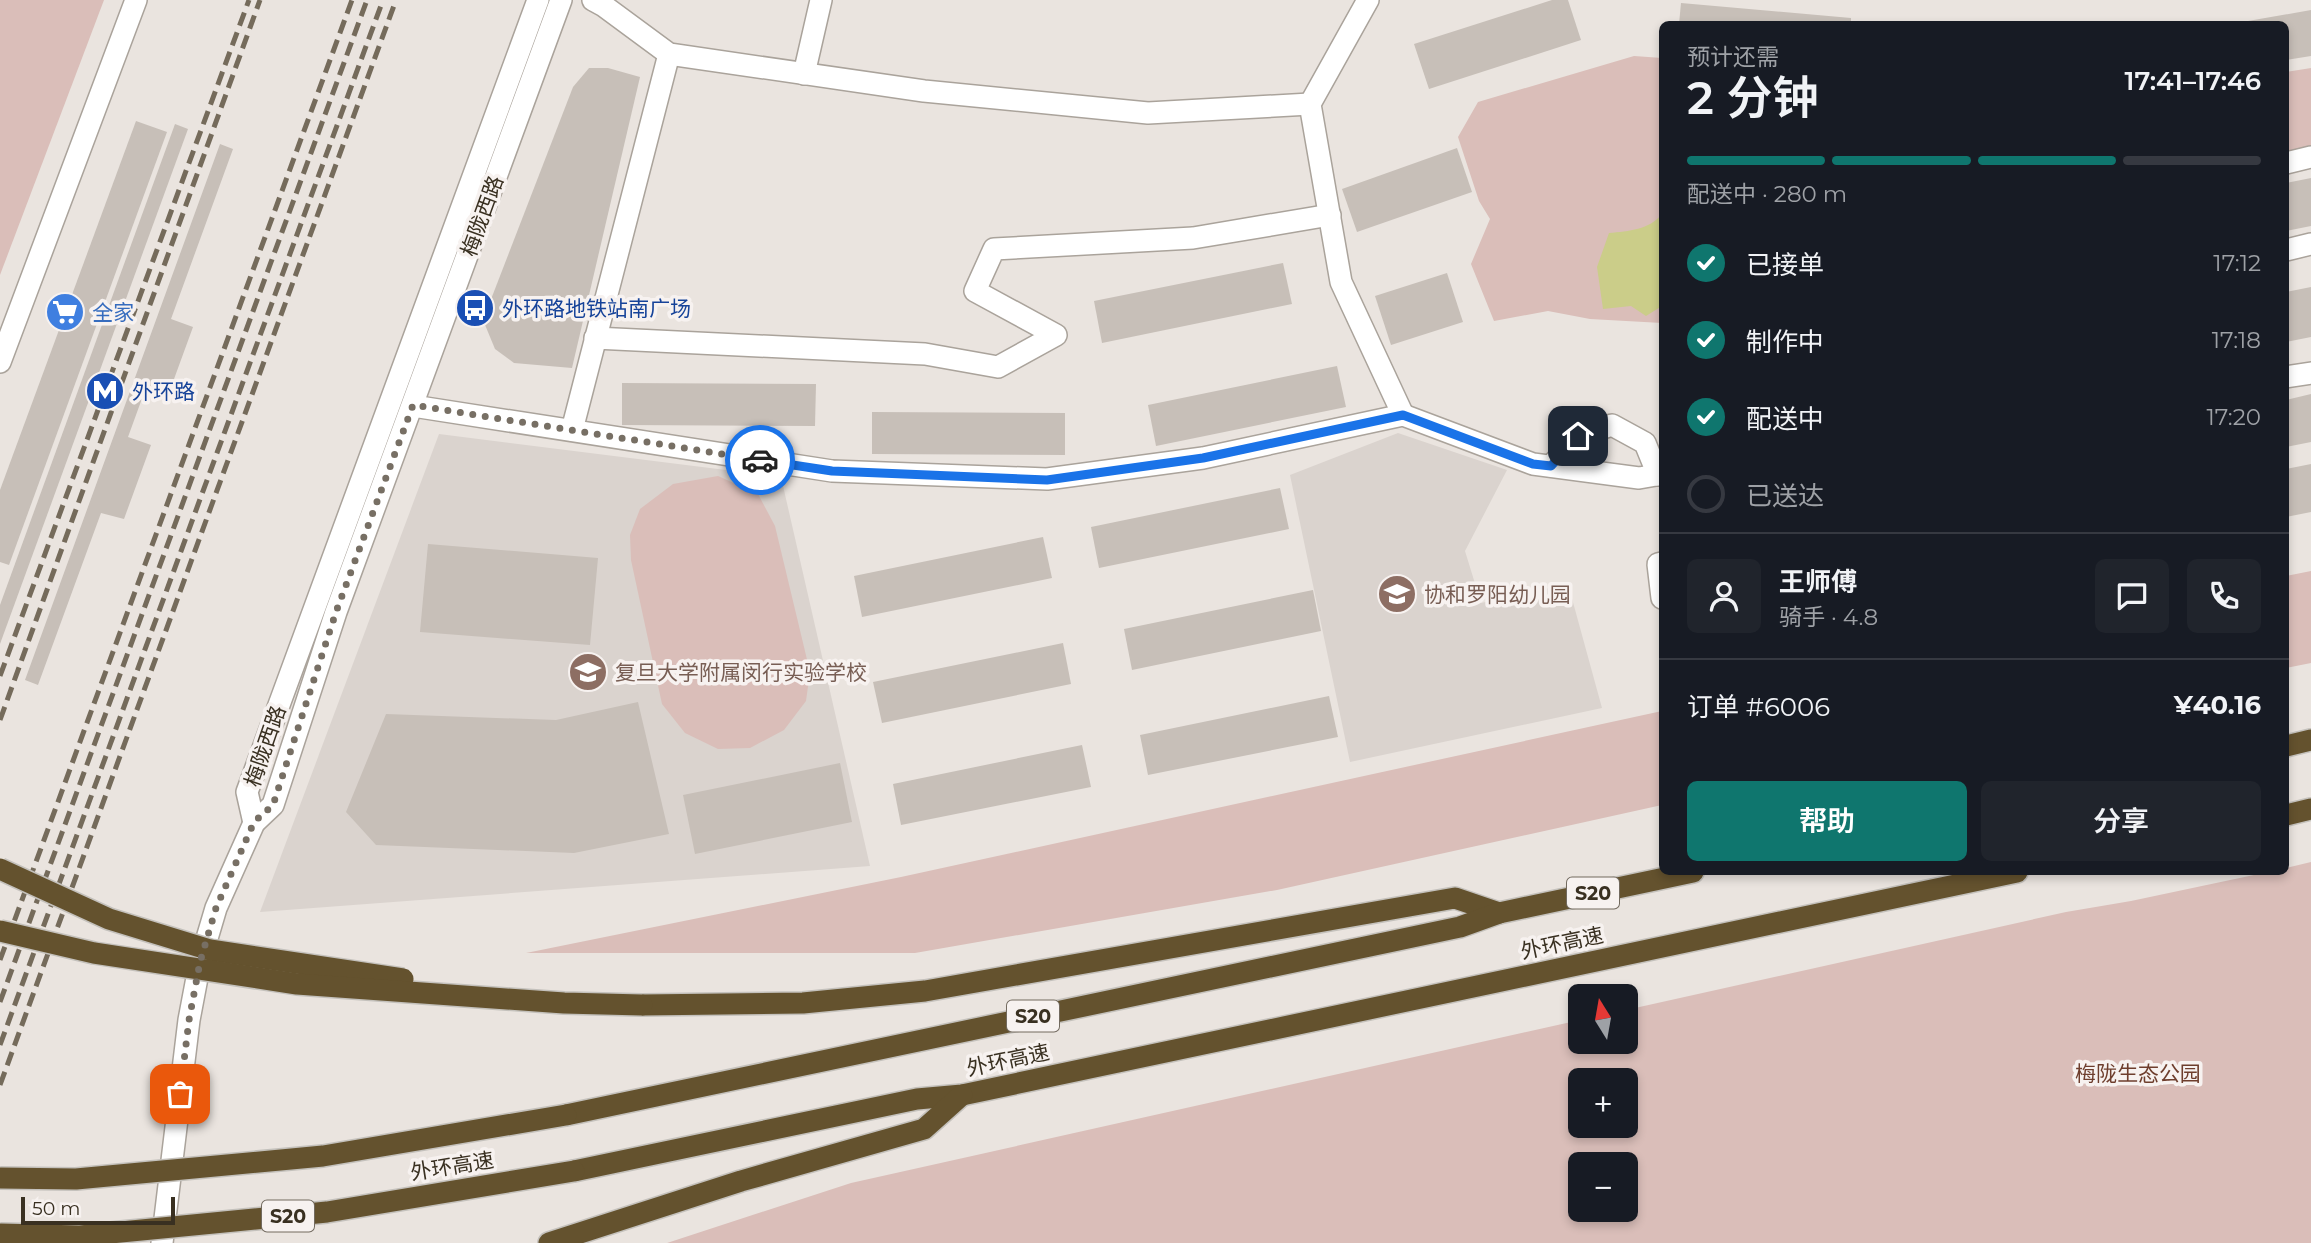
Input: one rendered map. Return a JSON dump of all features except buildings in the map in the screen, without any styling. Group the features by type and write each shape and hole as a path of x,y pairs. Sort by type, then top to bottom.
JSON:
{"highway":[{"path":"2289,745 2311,740"},
{"path":"2289,814 2311,809"},
{"path":"0,869 109,919 210,950 564,1003"},
{"name":"外环高速","path":"0,1178 76,1179 323,1156 566,1115 1460,927 1499,913 1679,875"},
{"name":"外环高速","path":"0,1234 80,1236 327,1212 574,1171 917,1099 962,1095 2003,875"},
{"path":"0,931 94,953 297,984 564,1003 642,1005 803,1003 925,991 1455,898 1499,913"},
{"path":"549,1243 718,1188 924,1129 962,1095"}],"street":[{"path":"0,362 136,0"},
{"name":"梅陇西路","path":"254,822 247,792 538,0"},
{"name":"梅陇西路","path":"162,1243 189,1020 200,962 216,908 254,822 273,805 336,612 561,0"},
{"path":"593,0 668,54 804,74 924,91 1148,114 1310,104"},
{"path":"804,74 821,0"},
{"path":"1367,0 1310,104 1341,282 1403,415"},
{"path":"572,430 668,54"},
{"path":"2289,162 2311,157"},
{"path":"595,338 925,354 998,367 1056,335 975,291 994,249 1193,238 1330,215"},
{"path":"2289,249 2311,244"},
{"path":"2289,377 2311,373"},
{"path":"413,405 832,471 1047,480 1203,458 1403,415 1533,464 1639,478 1659,475"},
{"path":"1551,466 1578,436 1612,425 1645,443 1659,473"}],"shaded area":[{"path":"1659,217 1659,308 1646,316 1631,306 1603,309 1597,267 1609,233 1645,227"},
{"name":"协和罗阳幼儿园","path":"1398,433 1507,470 1465,551 1481,603 1568,584 1602,708 1350,762 1290,475"},
{"name":"复旦大学附属闵行实验学校","path":"439,434 781,477 870,866 260,912"}],"green space":[{"path":"0,0 104,0 0,275"},
{"path":"1634,56 1659,58 1659,323 1590,319 1548,311 1494,321 1471,264 1490,219 1479,201 1458,137 1478,102"},
{"path":"2311,68 2311,148 2289,153 2289,72"},
{"path":"718,476 758,494 775,526 810,672 806,701 784,730 750,748 718,749 685,733 662,704 631,560 630,535 640,509 673,484"},
{"path":"2311,571 2311,663 2289,667 2289,575"},
{"path":"1659,712 1659,806 1277,890 915,953 526,953 901,877"},
{"name":"梅陇生态公园","path":"2311,862 2311,1243 667,1243 851,1183 1568,1023 1568,1054 1638,1054 1638,1007 2066,912 2254,875 2289,875 2289,867"}],"railway":[{"path":"0,676 249,0"},
{"path":"0,720 260,0"},
{"path":"0,960 352,0"},
{"path":"0,1002 367,0"},
{"path":"0,1045 383,0"},
{"path":"0,1085 396,0"}],"way so far":[{"path":"180,1094 189,1020 200,962 216,908 254,822 273,805 336,612 413,405 760,460"}],"place":[{"name":"外环路地铁站南广场","path":"475,308"},
{"name":"全家","path":"65,312"},
{"name":"外环路","path":"105,391"},
{"name":"协和罗阳幼儿园","path":"1397,594"},
{"name":"复旦大学附属闵行实验学校","path":"588,672"}],"route":[{"path":"760,460 832,471 1047,480 1203,458 1403,415 1533,464 1551,466 1578,436"}]}
